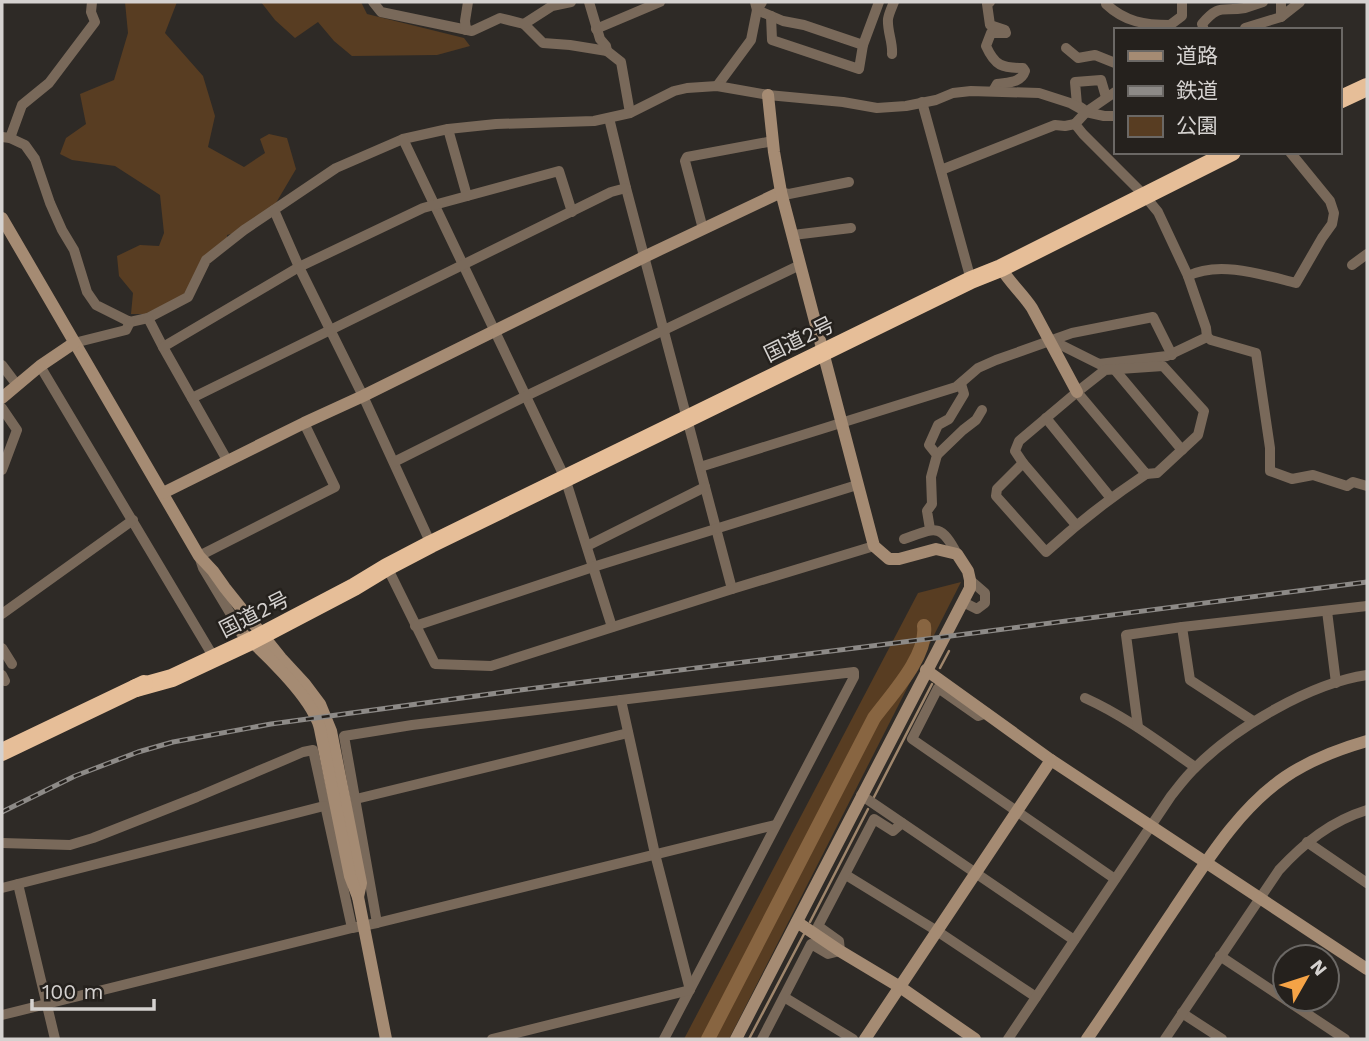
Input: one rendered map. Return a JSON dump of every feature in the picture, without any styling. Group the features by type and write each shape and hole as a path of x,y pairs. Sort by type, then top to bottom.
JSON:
{"highway":[{"path":"1341,99 1367,87"},
{"name":"国道2号","path":"2,752 210,651 354,587 387,566 431,544 971,280 1001,268 1228,154"},
{"name":"国道2号","path":"136,688 172,678 253,634"}],"street":[{"path":"92,2 95,22 48,82 22,105 6,137 25,145 35,159 50,203 74,250 87,292 96,305 130,322 148,318 188,297 206,260 244,230 336,168 402,139 449,129 609,118 629,113 674,91 717,86 877,108 922,103 953,93 971,91 1039,93 1070,103 1086,112 1114,116"},
{"path":"373,2 381,12 472,31 500,18 524,24 543,43 607,51 621,62 629,113"},
{"path":"466,30 468,2"},
{"path":"524,24 552,6 571,2"},
{"path":"589,2 596,29 607,51"},
{"path":"596,29 660,2"},
{"path":"771,16 772,40 859,69 863,45 878,2"},
{"path":"892,54 888,19 894,2"},
{"path":"990,2 987,4 990,25 1005,30 1006,33 991,33 986,46 989,52 996,63 1003,67 1023,68 1025,71 1023,77 1017,81 997,84 993,91"},
{"path":"1106,2 1114,12 1131,20 1147,25 1170,25 1182,16 1182,2"},
{"path":"1203,28 1202,24 1211,13 1222,8 1244,8 1263,2"},
{"path":"1281,2 1281,17"},
{"path":"1248,28 1281,17 1300,2"},
{"path":"758,5 771,16 783,21 804,25 863,45"},
{"path":"717,86 751,40 758,5"},
{"path":"1244,8 1245,28"},
{"path":"874,15 888,19"},
{"path":"1066,48 1078,58 1095,55 1114,63"},
{"path":"941,170 1055,125 1075,124 1086,112 1111,94 1101,80 1075,82 1077,105 1086,112"},
{"path":"768,95 781,192 874,546 889,559 936,549 957,554"},
{"path":"922,103 971,280"},
{"path":"609,118 732,589"},
{"path":"1075,124 1158,212 1188,276 1207,337"},
{"path":"449,129 467,196"},
{"path":"402,139 565,478 612,627"},
{"path":"703,229 685,162 687,156 773,141"},
{"path":"1188,276 1199,270 1246,270 1296,283 1332,224 1334,213 1330,201 1292,154"},
{"path":"163,347 299,267 433,205 559,171 572,212"},
{"path":"163,493 781,192 789,194 849,182"},
{"path":"192,398 611,192 626,188"},
{"path":"274,210 431,544"},
{"path":"2,218 199,556 225,588 253,634 305,684 320,704 331,731 361,883 358,897 386,1039"},
{"path":"793,235 851,228"},
{"path":"1352,265 1367,254"},
{"path":"394,462 800,265"},
{"path":"1001,268 1010,283 1032,307 1077,392 1146,474"},
{"path":"700,467 956,387 978,368 1072,332 1153,317 1172,355"},
{"path":"148,318 227,460"},
{"path":"2,398 40,366 74,343 126,330 130,322"},
{"path":"1051,340 1099,364 1172,355 1207,337"},
{"path":"1207,337 1256,353 1270,448 1270,471 1292,479 1313,475 1347,486 1353,482 1367,486"},
{"path":"2,365 17,385"},
{"path":"40,366 210,651"},
{"path":"1023,463 997,489 996,496 1046,552 1110,497 1146,474 1157,473 1198,435 1204,411 1163,366 1105,370 1019,441 1015,451 1023,463 1076,524"},
{"path":"1115,370 1182,450"},
{"path":"937,455 929,445 938,425 949,419 964,394 961,384"},
{"path":"2,408 17,430 2,470"},
{"path":"930,529 927,511 932,504 931,477 937,455 976,420 982,410"},
{"path":"1046,418 1110,497"},
{"path":"949,419 963,430"},
{"path":"199,556 335,488 303,423"},
{"path":"415,626 857,485"},
{"path":"587,546 705,487"},
{"path":"2,614 133,520"},
{"path":"736,1039 970,588 968,571 948,537 936,529 930,529 904,539"},
{"path":"387,566 435,664 491,666 874,546"},
{"path":"963,602 976,609 985,603 985,593 970,580"},
{"path":"1138,727 1126,635 1182,626 1367,606"},
{"path":"1327,611 1336,683"},
{"path":"1182,626 1190,680 1253,721"},
{"path":"2,648 12,664"},
{"path":"926,670 1051,760 1367,969"},
{"path":"364,926 356,799 344,736 412,725 854,672 854,677 664,1039"},
{"path":"1008,1039 1171,796 1195,767 1253,721 1304,694 1367,675"},
{"path":"987,713 978,716 938,688 912,739 1115,879"},
{"path":"1085,698 1138,727 1195,767"},
{"path":"621,700 655,854 690,990"},
{"path":"356,799 628,733"},
{"path":"1087,1039 1206,861 1236,822 1266,792 1286,777 1326,754 1367,741"},
{"path":"2,843 70,845 313,750 324,806 364,926"},
{"path":"865,1039 1051,760"},
{"path":"861,795 1074,940"},
{"path":"2,888 324,806"},
{"path":"1165,1039 1279,870 1321,831 1367,810"},
{"path":"840,951 839,941 818,926 874,819 893,831 902,823"},
{"path":"2,1016 775,825"},
{"path":"1307,842 1367,883"},
{"path":"846,874 1036,997"},
{"path":"18,884 55,1039"},
{"path":"797,922 900,987 975,1039"},
{"path":"762,1039 811,944 828,954 840,951"},
{"path":"1220,956 1345,1039"},
{"path":"492,1039 690,990"},
{"path":"784,997 853,1039"},
{"path":"1182,1013 1222,1039"}],"green space":[{"path":"125,2 177,2 165,33 203,76 215,116 208,147 244,167 265,153 260,139 269,134 287,138 296,169 273,208 235,233 227,235 227,241 204,259 183,296 145,314 131,314 133,293 119,276 117,256 140,245 159,246 164,233 160,195 115,166 72,160 60,154 66,138 86,124 80,94 114,80 128,33"},
{"path":"261,2 361,2 367,14 464,38 470,46 437,55 352,56 334,41 318,22 295,38 275,20"},
{"path":"961,582 729,1039 684,1039 918,593"}],"waterway":[{"path":"708,1039 874,718 914,662 924,638 924,626"},
{"path":"940,668 949,651"},
{"path":"873,799 932,684"},
{"path":"810,922 868,809"},
{"path":"749,1039 804,934"}],"railway":[{"path":"2,812 75,776 138,752 173,742 271,724 1367,582"}]}
